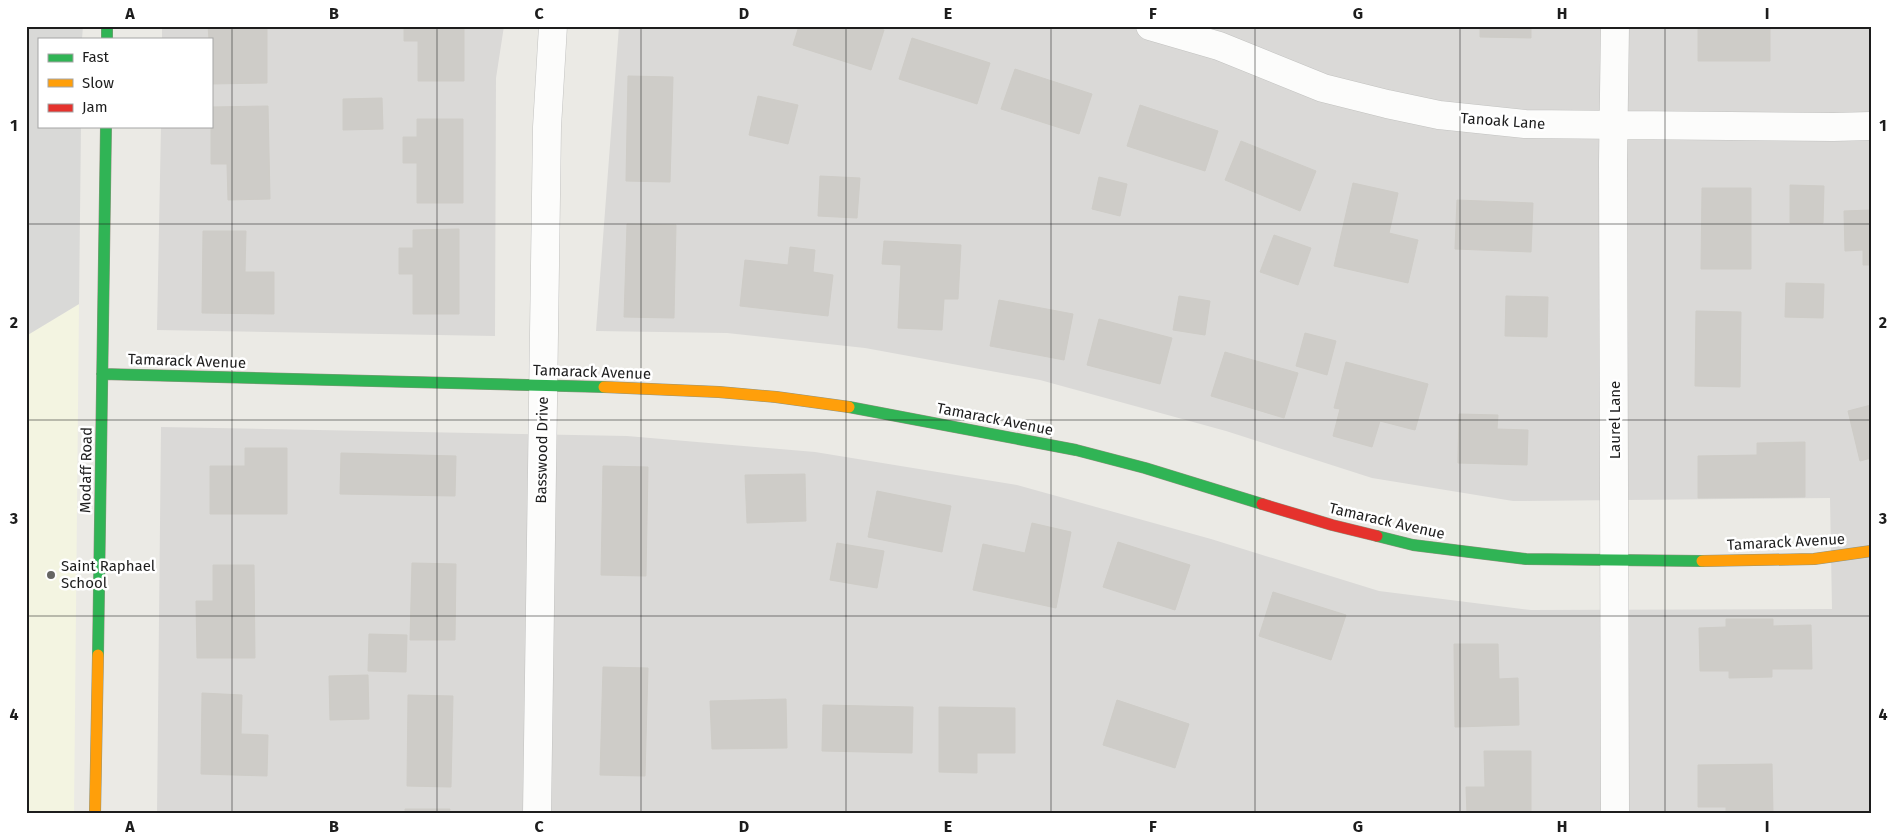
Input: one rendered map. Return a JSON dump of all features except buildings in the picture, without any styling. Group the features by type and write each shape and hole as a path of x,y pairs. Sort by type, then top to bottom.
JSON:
{"street":[{"name":"Basswood Drive","path":"537,814 547,127 553,26"},
{"name":"Tanoak Lane","path":"1150,26 1219,46 1323,88 1439,116 1525,124 1871,126"},
{"name":"Laurel Lane","path":"1614,26 1615,814"},
{"name":"Modaff Road","path":"95,814 106,128"},
{"name":"Tamarack Avenue","path":"102,374 543,385 719,392 776,397 868,410 1076,450 1145,468 1340,527 1413,545 1526,559 1745,561 1814,559 1871,551"}],"shaded area":[{"path":"26,26 83,26 82,38 38,38 38,128 81,128 79,304 26,336"},
{"path":"162,26 504,26 496,78 495,336 157,330 161,128 212,128 212,38 162,38"},
{"path":"619,26 1871,26 1871,814 157,814 161,427 627,436 815,452 1017,485 1211,539 1379,591 1531,610 1832,609 1830,498 1513,501 1372,478 1226,431 1040,380 865,348 727,333 596,331"},
{"name":"Saint Raphael School","path":"79,304 74,814 26,814 26,336"}],"traffic: fast":[{"path":"107,26 107,38"},
{"path":"98,655 106,128"},
{"path":"102,374 604,387"},
{"path":"849,407 1076,450 1145,468 1262,504"},
{"path":"1377,536 1413,545 1526,559 1702,561"}],"traffic: slow":[{"path":"604,387 719,392 776,397 849,407"},
{"path":"1702,561 1814,559 1871,551"},
{"path":"95,814 98,655"}],"traffic: jam":[{"path":"1262,504 1377,536"}],"place":[{"name":"Saint Raphael School","path":"51,575"}]}
